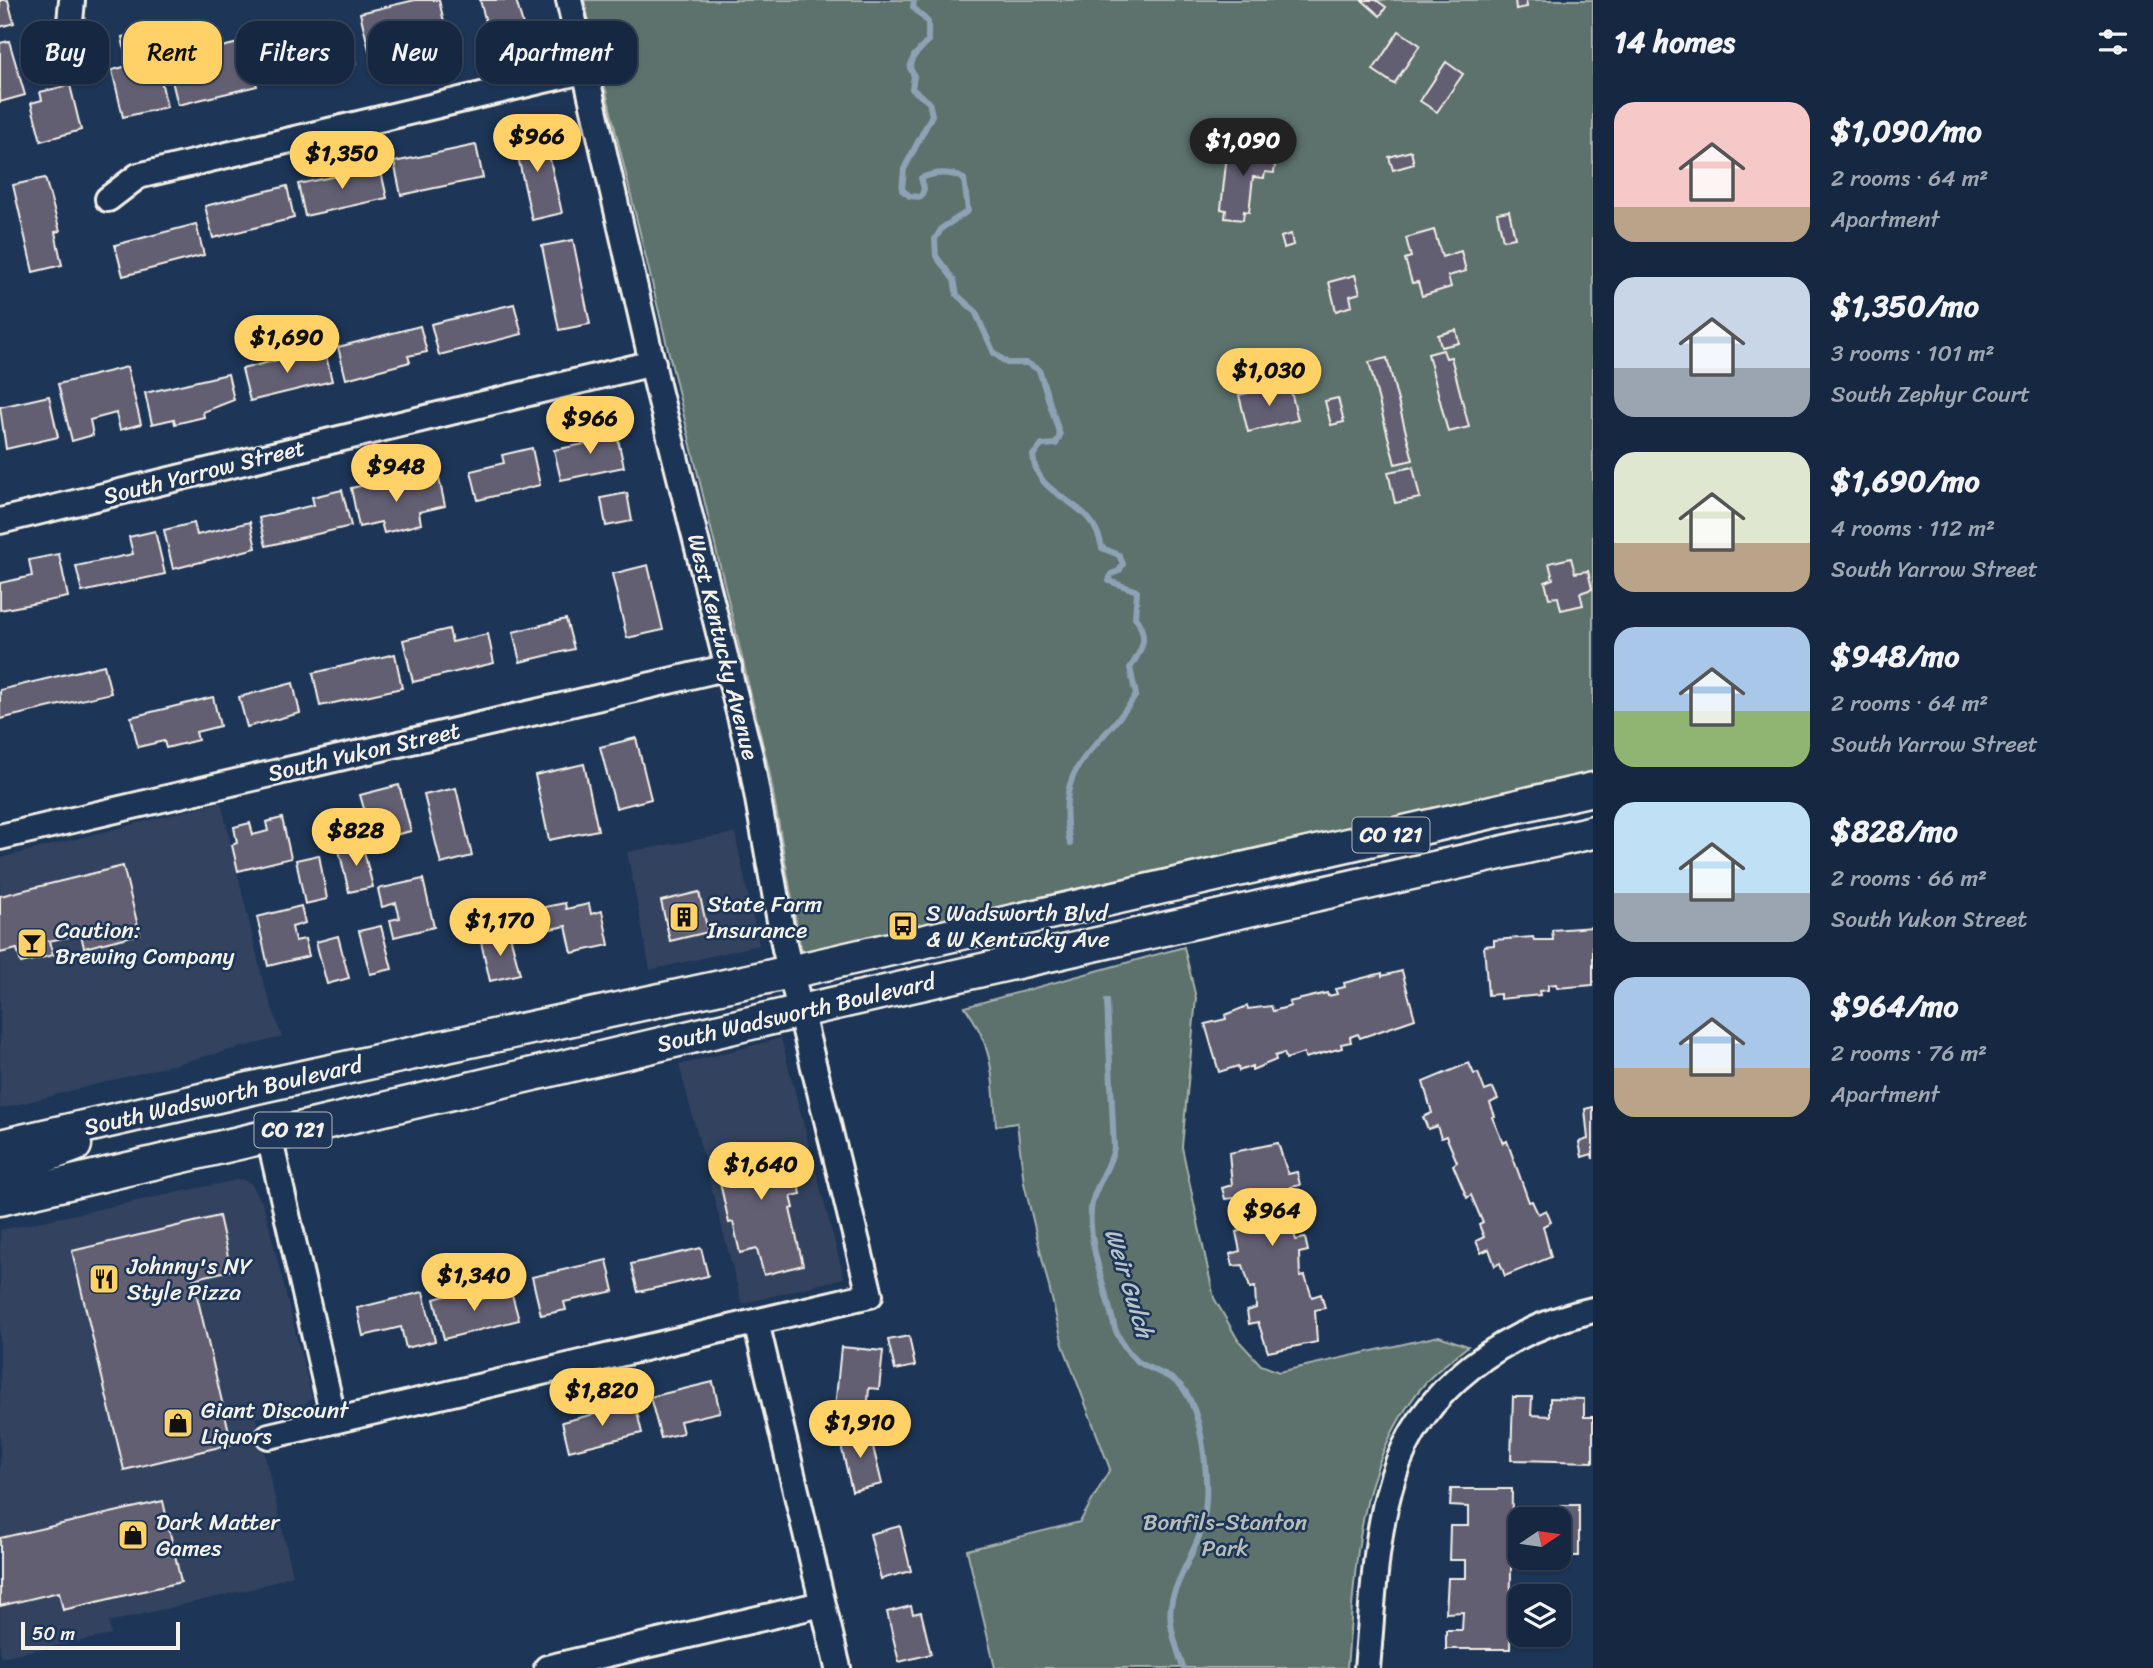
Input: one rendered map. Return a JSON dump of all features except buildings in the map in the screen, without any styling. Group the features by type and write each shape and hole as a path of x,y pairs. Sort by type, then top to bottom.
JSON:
{"main road":[{"name":"South Wadsworth Boulevard","path":"0,1146 790,972 1593,789"},
{"name":"South Wadsworth Boulevard","path":"0,1199 800,1011 1593,832"},
{"path":"0,1173 52,1155 143,1113"}],"street":[{"path":"70,21 72,0"},
{"name":"West Kentucky Avenue","path":"569,0 574,21"},
{"path":"108,199 138,176 527,84"},
{"name":"West Kentucky Avenue","path":"589,84 653,363 751,760 790,972 870,1295 756,1322"},
{"name":"South Yarrow Street","path":"0,521 653,363"},
{"name":"South Yukon Street","path":"0,837 729,667"},
{"path":"269,1136 334,1420"},
{"path":"1367,1668 1384,1516 1393,1478 1413,1433 1452,1385 1493,1350 1538,1325 1593,1310"},
{"path":"270,1436 756,1322 838,1668"},
{"path":"547,1668 822,1604"}],"shaded area":[{"path":"221,802 263,981 282,1037 0,1109 0,858"},
{"path":"735,833 759,945 650,970 627,852"},
{"path":"781,1038 844,1278 742,1304 679,1065"},
{"path":"241,1179 251,1183 264,1206 312,1398 302,1407 256,1418 293,1575 255,1588 109,1622 111,1635 0,1657 0,1230"}],"green space":[{"path":"584,0 1593,0 1593,775 802,956 769,770 604,84 637,84 637,21 589,21"},
{"name":"Bonfils-Stanton Park","path":"1184,947 1196,998 1182,1147 1214,1298 1238,1340 1261,1365 1279,1372 1439,1336 1468,1346 1427,1381 1404,1412 1386,1445 1373,1480 1364,1517 1353,1592 1347,1668 995,1668 967,1550 1080,1522 1110,1469 1063,1345 1024,1183 1017,1123 996,1126 993,1078 987,1050 975,1021 965,1007"}],"waterway":[{"name":"Weir Gulch","path":"914,0 913,7 928,22 928,41 914,56 910,68 914,76 912,89 929,102 932,115 904,169 902,190 910,196 921,197 924,189 921,178 932,174 943,173 964,179 968,211 942,228 935,239 936,256 954,280 957,295 975,311 994,353 1007,363 1027,363 1039,370 1060,435 1056,444 1042,445 1033,455 1036,470 1044,482 1088,518 1097,531 1102,548 1119,555 1123,564 1119,571 1111,574 1109,581 1137,591 1135,617 1140,624 1143,643 1130,668 1136,695 1082,760 1073,775 1066,816 1070,844"},
{"name":"Weir Gulch","path":"1107,1001 1114,1148 1092,1203 1094,1249 1119,1337 1136,1360 1169,1377 1185,1391 1197,1421 1205,1460 1206,1499 1201,1531 1178,1583 1170,1617 1183,1668"}],"place":[{"name":"State Farm Insurance","path":"684,917"},
{"name":"S Wadsworth Blvd & W Kentucky Ave","path":"903,926"},
{"name":"Caution: Brewing Company","path":"32,943"},
{"name":"Johnny's NY Style Pizza","path":"104,1279"},
{"name":"Giant Discount Liquors","path":"178,1423"},
{"name":"Dark Matter Games","path":"133,1535"}]}
